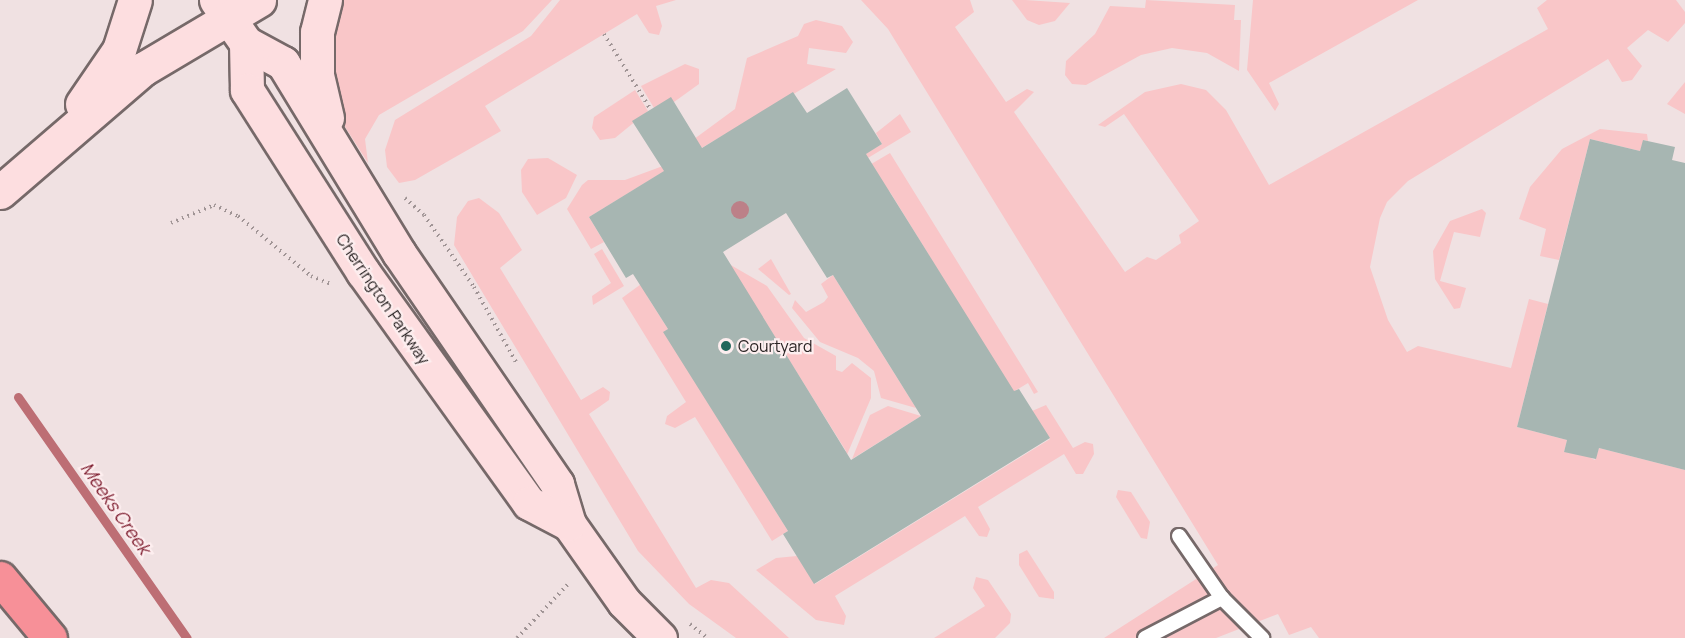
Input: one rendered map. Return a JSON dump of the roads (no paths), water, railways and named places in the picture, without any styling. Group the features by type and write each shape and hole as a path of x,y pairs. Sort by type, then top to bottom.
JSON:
{"highway":[{"path":"0,578 50,638"}],"main road":[{"path":"41,156 114,58 135,0"},
{"path":"0,192 143,69 230,21 259,0"},
{"path":"325,0 317,32 317,75 339,154"},
{"name":"Cherrington Parkway","path":"230,21 283,63 399,253 557,484 569,524 592,558 624,602 670,627"},
{"name":"Cherrington Parkway","path":"230,21 247,90 363,272 529,503 569,524"}],"lane":[{"path":"1179,536 1222,598 1262,638"},
{"path":"1145,638 1222,598"}],"waterway":[{"name":"Meeks Creek","path":"18,397 187,638"}],"place":[{"name":"Courtyard","path":"726,346"}]}
